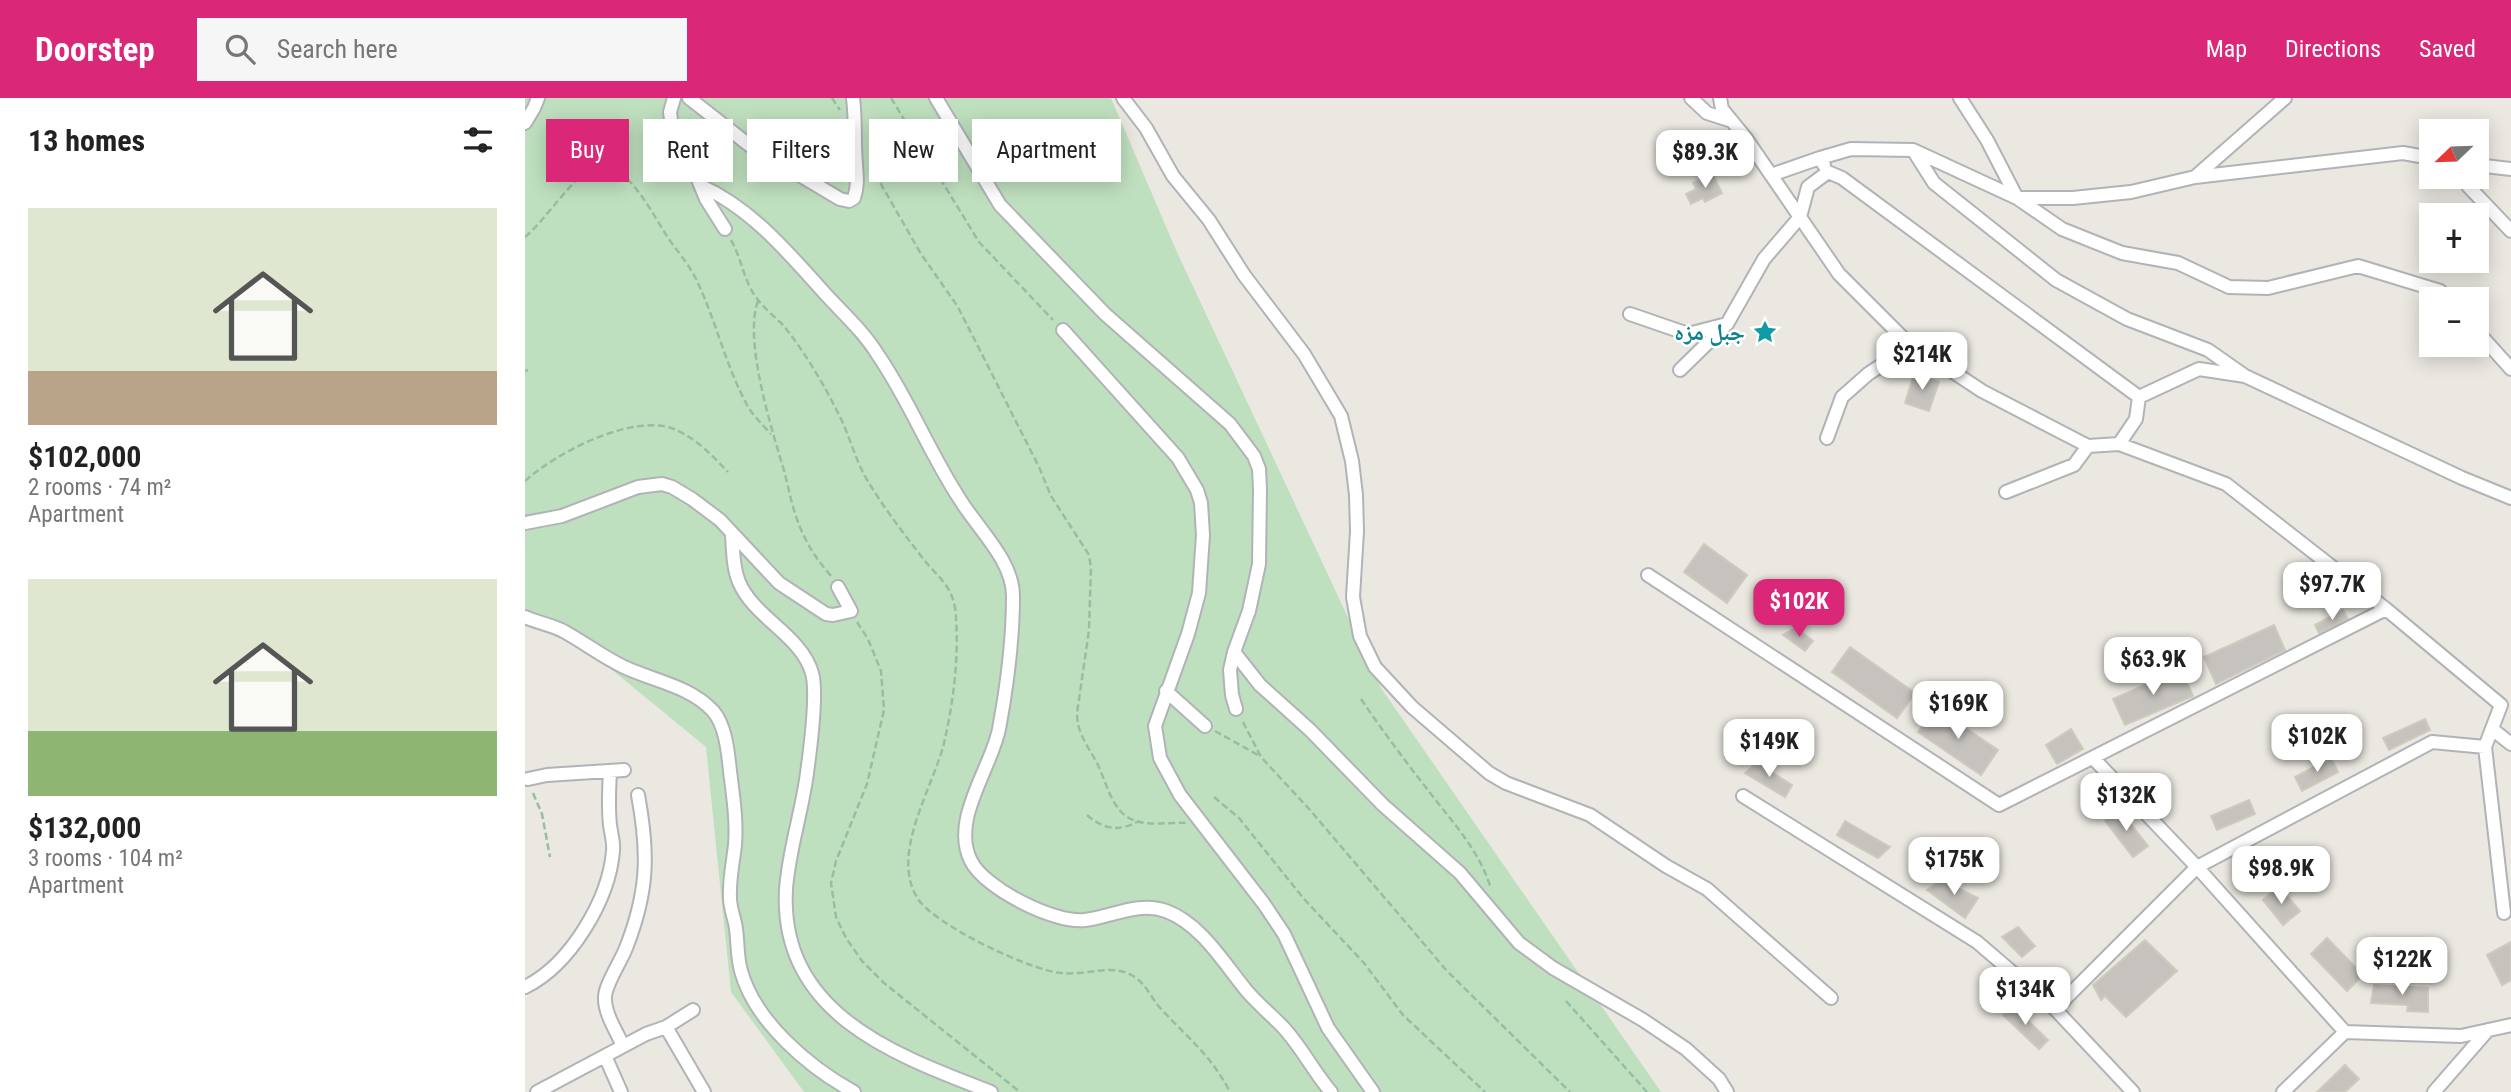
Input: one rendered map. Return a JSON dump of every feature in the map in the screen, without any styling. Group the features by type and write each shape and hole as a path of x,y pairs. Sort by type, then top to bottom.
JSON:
{"street":[{"path":"525,123 538,98"},
{"path":"674,98 670,112 672,127 706,199 725,229"},
{"path":"689,98 749,145 840,199 849,201 855,198 857,189 857,141 853,98"},
{"path":"936,98 1000,205 1105,314 1230,424 1254,456 1259,469 1261,489 1259,564 1249,611 1234,652 1230,682 1236,709"},
{"path":"1123,98 1146,128 1173,176 1209,220 1244,275 1304,354 1341,416 1352,461 1356,495 1354,605 1360,636 1375,667 1412,706 1489,773 1506,783 1590,815 1666,866 1707,889 1831,998"},
{"path":"1691,98 1707,114 1733,121"},
{"path":"1720,98 1723,109 1839,274 1912,345 1982,391 2088,446 2119,444 2226,484 2386,609 2501,705 2484,747 2504,913"},
{"path":"1959,98 1987,140 2017,198"},
{"path":"2195,177 2285,98"},
{"path":"1771,175 1851,149 1913,150 2017,198 2062,229 2122,253 2178,263 2229,287 2268,288 2358,265 2427,287"},
{"path":"1913,150 1934,183 2056,280 2127,318 2208,350 2245,376 2462,478 2511,498"},
{"path":"2017,198 2073,198 2120,193 2195,177 2403,153 2419,156"},
{"path":"1820,158 1828,172 1842,178 2139,397"},
{"path":"2489,166 2511,169"},
{"path":"1680,370 1727,324 1764,259 1800,217 1808,187 1828,172"},
{"path":"701,186 714,191 798,261 861,330 897,385 958,498 1003,559 1010,574 1013,612 999,729 994,749 965,822 966,848 976,870 982,878 1004,892 1059,917 1086,920 1142,908 1166,911 1178,918 1205,941 1247,992 1282,1026 1331,1092"},
{"path":"2470,189 2511,231"},
{"path":"1630,314 1688,334 1727,324"},
{"path":"1063,330 1178,458 1197,490 1201,503 1203,535 1199,593 1188,634 1155,726 1160,758 1168,775 1264,904 1298,961 1328,1028 1373,1092"},
{"path":"2489,344 2511,369"},
{"path":"1827,438 1842,397 1868,374 1912,345"},
{"path":"2139,397 2199,369 2245,376"},
{"path":"2119,444 2136,419 2139,397"},
{"path":"2005,492 2074,465 2088,446"},
{"path":"525,523 562,516 639,487 662,484 672,487 708,510 779,583 813,607 833,615 851,611 838,587"},
{"path":"731,535 739,582 756,607 799,650 813,674 810,752 786,891 790,940 802,972 823,1001 852,1026 929,1068 991,1092"},
{"path":"1648,575 1999,805 2386,609"},
{"path":"525,617 563,631 600,656 684,689 699,698 717,717 728,754 736,816 730,902 737,930 741,973 751,996 787,1041 809,1063 854,1092"},
{"path":"1234,652 1260,685 1310,730 1383,805 1460,873 1530,953 1643,1020 1686,1049 1719,1079 1727,1092"},
{"path":"1167,691 1205,726"},
{"path":"2492,729 2511,744"},
{"path":"2055,1009 2197,867 2432,742 2484,747"},
{"path":"2093,758 2197,867 2344,1032 2461,1036 2511,1025"},
{"path":"528,779 547,775 624,770"},
{"path":"525,987 536,981 578,939 598,907 614,849 608,795 610,771"},
{"path":"623,1046 613,1025 605,996 631,936 643,891 646,847 638,795"},
{"path":"1743,796 1977,942 2055,1009 2133,1092"},
{"path":"537,1092 646,1034 666,1027 693,1010"},
{"path":"666,1027 705,1092"},
{"path":"2434,1092 2488,1030"},
{"path":"2283,1092 2344,1032"},
{"path":"605,1056 621,1092"}],"path":[{"path":"891,98 979,242 1063,330"},
{"path":"857,141 921,254 958,307 1051,496 1089,555 1089,630 1077,724 1117,806 1127,817 1137,822"},
{"path":"525,237 548,215 585,171 596,166 608,166 620,173 640,194 694,275 731,373 755,418 771,434"},
{"path":"725,229 758,301 785,327 838,412 865,477 894,520 951,594 956,620 954,669 947,726 933,779 912,834 909,853 908,873 917,898 925,908 956,929 1023,962 1061,974 1121,971 1132,975 1160,1008 1210,1058 1230,1092"},
{"path":"758,301 754,322 756,349 771,434 801,529 812,552 838,587"},
{"path":"525,481 554,460 594,439 648,426 669,428 686,436 705,448 728,472"},
{"path":"851,611 868,639 881,671 884,710 867,784 836,861 831,883 836,917 862,961 884,983 1020,1092"},
{"path":"1361,699 1436,801 1458,825 1489,880 1496,913"},
{"path":"1236,709 1261,757 1310,810 1447,971 1570,1092"},
{"path":"1205,726 1261,757"},
{"path":"528,779 542,814 550,857"},
{"path":"1214,797 1240,818 1289,881 1364,963 1403,1015 1485,1092"},
{"path":"1087,815 1108,828 1121,828 1137,822 1188,824"},
{"path":"1566,1001 1647,1092"}],"green space":[{"path":"525,98 1111,98 1120,119 972,119 972,182 1121,182 1121,121 1176,250 1381,688 1661,1092 804,1092 731,992 706,747 555,623 525,611"}],"building":[{"path":"1712,173 1722,193 1705,202 1703,198 1691,204 1686,194 1696,189 1693,183"},
{"path":"1914,374 1939,382 1929,411 1905,403"},
{"path":"1704,544 1747,575 1727,603 1684,572"},
{"path":"2343,610 2348,619 2319,633 2315,625"},
{"path":"2274,625 2285,650 2216,684 2204,657"},
{"path":"1796,628 1813,641 1805,651 1783,635"},
{"path":"1850,647 1915,693 1897,718 1832,672"},
{"path":"2181,669 2193,696 2125,725 2113,699"},
{"path":"1936,708 1998,750 1981,775 1918,732"},
{"path":"2425,719 2430,730 2389,750 2383,738"},
{"path":"2071,729 2083,749 2057,764 2046,745"},
{"path":"2331,758 2338,772 2302,791 2295,777"},
{"path":"1757,763 1792,785 1785,797 1745,773"},
{"path":"2249,800 2255,814 2217,830 2211,816"},
{"path":"2119,809 2148,846 2133,857 2105,821"},
{"path":"1845,821 1890,847 1878,858 1837,835"},
{"path":"1941,880 1978,898 1965,918 1927,890"},
{"path":"2279,886 2300,911 2283,925 2263,900"},
{"path":"2018,927 2035,946 2022,957 2002,937"},
{"path":"2327,938 2363,975 2347,991 2311,954"},
{"path":"2145,940 2177,971 2126,1017 2105,996 2101,1000 2093,985"},
{"path":"2511,942 2511,980 2502,985 2487,955"},
{"path":"2374,985 2428,988 2428,1012 2407,1011 2408,1005 2371,1003"},
{"path":"2012,1005 2048,1040 2039,1049 2003,1015"},
{"path":"2345,1065 2359,1079 2345,1092 2317,1092"}],"place":[{"name":"جبل مزه","path":"1765,332"}]}
